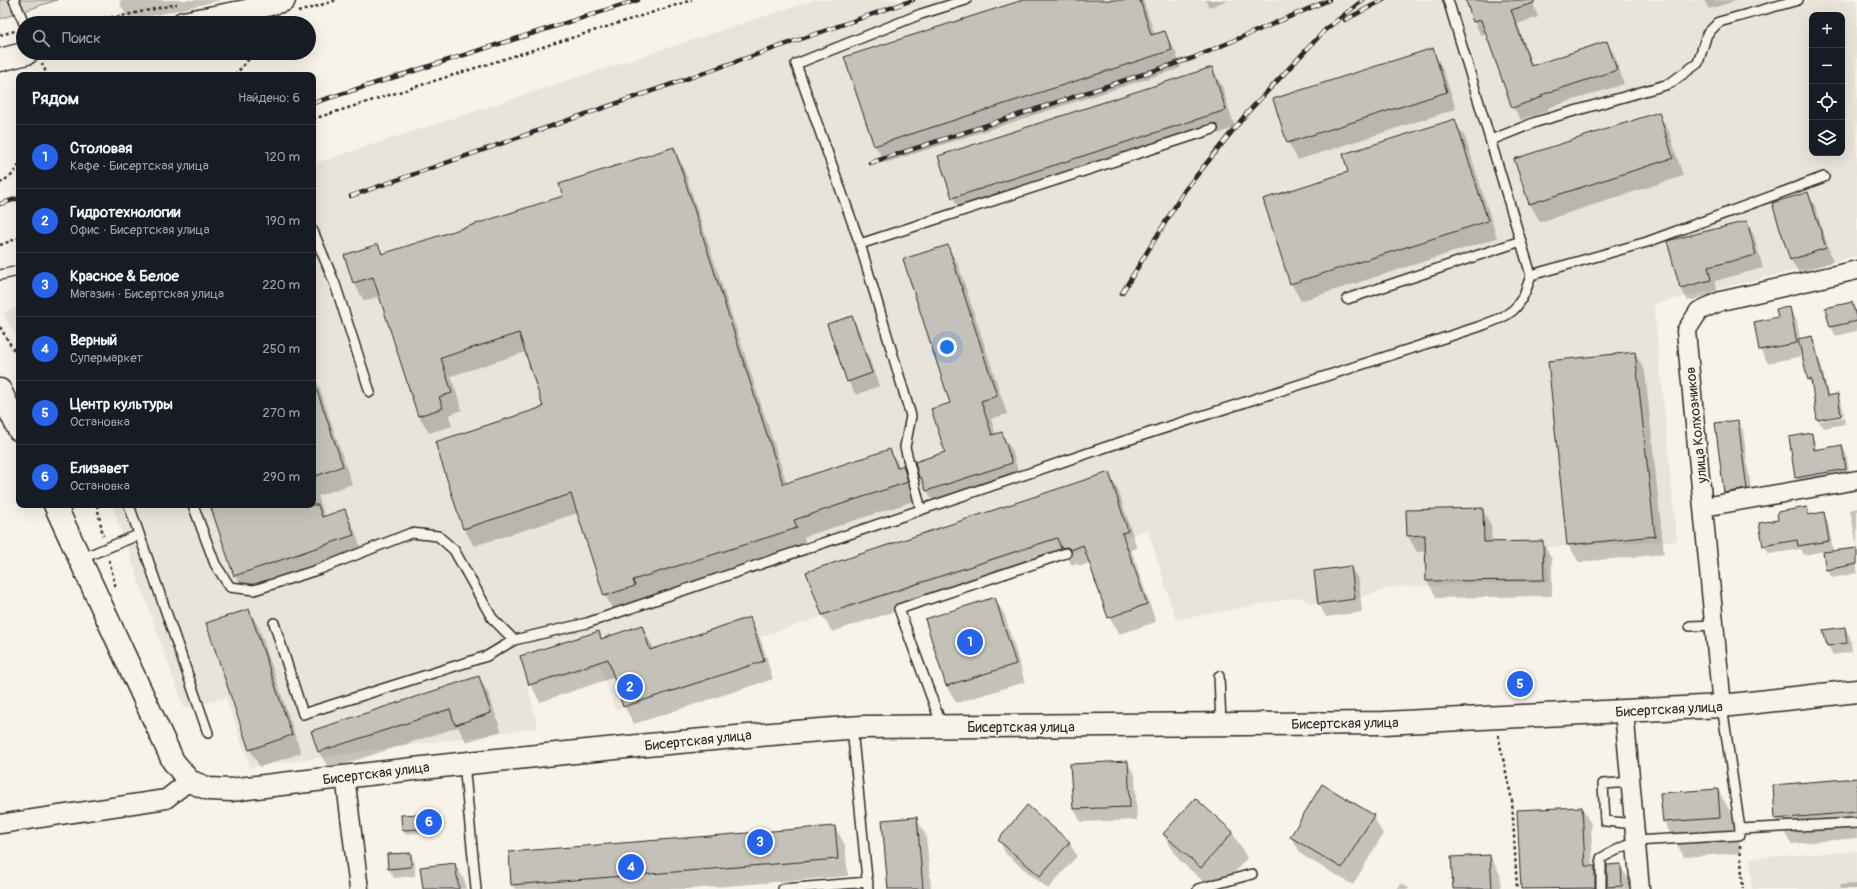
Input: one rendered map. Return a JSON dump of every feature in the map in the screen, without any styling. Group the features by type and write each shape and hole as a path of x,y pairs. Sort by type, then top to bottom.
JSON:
{"main road":[{"path":"181,13 246,11 289,7"},
{"path":"0,60 16,56"},
{"path":"0,390 16,424"},
{"path":"56,508 173,761 189,781"},
{"name":"Бисертская улица","path":"189,781 209,789 231,790 464,763 779,732 852,728 1384,724 1722,706 1857,691"}],"street":[{"name":"улица Колхозников","path":"1722,706 1686,331 1699,311 1721,301 1857,270"},
{"path":"1704,507 1857,480"},
{"path":"1624,711 1632,782 1634,832 1640,889"},
{"path":"345,776 359,889"},
{"path":"0,824 166,799 189,781"}],"lane":[{"path":"14,0 21,16"},
{"path":"921,510 905,447 911,416 860,244 796,64 921,14 966,0"},
{"path":"274,622 303,714 487,656 514,640 587,623 1116,443 1478,327 1509,315 1525,296 1531,275 1448,0"},
{"path":"1491,140 1536,122 1669,84 1698,63 1707,34 1720,22 1798,0"},
{"path":"860,244 1213,129"},
{"path":"1531,275 1647,242 1824,177"},
{"path":"316,238 335,284 370,392"},
{"path":"1347,299 1521,241"},
{"path":"0,275 16,272"},
{"path":"130,508 138,535 208,733"},
{"path":"195,508 215,564 230,588 254,590 320,569 411,533 438,536 454,550 492,618 514,640"},
{"path":"80,559 138,535"},
{"path":"942,728 899,609 1066,553"},
{"path":"1690,626 1715,625"},
{"path":"1219,676 1221,726"},
{"path":"1722,706 1740,832"},
{"path":"783,889 868,886 852,728"},
{"path":"464,763 476,889"},
{"path":"1632,782 1603,784 1605,821 1634,832 1740,832 1857,823"},
{"path":"1601,889 1601,858 1634,832"},
{"path":"1198,889 1252,874"}],"path":[{"path":"289,7 337,0"},
{"path":"316,118 692,0"},
{"path":"122,16 181,13"},
{"path":"0,35 16,30"},
{"path":"238,72 248,60"},
{"path":"0,183 12,175 16,169"},
{"path":"0,245 16,239"},
{"path":"0,327 16,354"},
{"path":"1494,717 1512,800 1517,889"},
{"path":"1740,832 1743,889"}],"shaded area":[{"path":"0,0 57,0 0,19"},
{"path":"814,0 1857,0 1857,256 1654,304 1677,541 1547,547 1550,582 1393,587 1358,598 1312,604 1299,597 1176,620 1148,530 1062,556 1056,540 760,637 768,661 615,710 600,665 528,687 538,728 250,767 226,698 184,708 113,508 316,508 316,163"},
{"path":"16,307 16,336 3,313"},
{"path":"1857,851 1857,889 1752,889 1750,858"}],"building":[{"path":"1023,0 1140,0 1151,35 1165,31 1172,50 874,146 844,57"},
{"path":"1466,0 1534,0 1534,3 1511,10 1531,66 1607,41 1617,70 1541,95 1542,97 1512,108 1481,20 1473,22"},
{"path":"1433,48 1447,92 1287,143 1273,99"},
{"path":"1212,67 1226,110 952,198 938,156"},
{"path":"1659,112 1673,158 1529,204 1514,159"},
{"path":"1455,119 1488,221 1290,284 1263,199 1348,172 1343,154"},
{"path":"674,147 783,484 890,449 897,468 903,465 908,482 794,520 797,528 633,580 635,586 604,596 571,494 463,529 435,442 543,407 519,333 441,358 452,393 439,397 443,408 418,416 373,277 353,283 344,255 378,244 382,254 563,196 559,184"},
{"path":"1808,192 1826,248 1790,260 1772,203"},
{"path":"1747,221 1756,255 1708,267 1711,280 1680,288 1667,241"},
{"path":"948,245 997,396 981,401 992,435 1002,432 1012,463 926,491 921,477 919,478 915,462 945,452 931,409 950,403 903,259"},
{"path":"1852,302 1857,321 1830,327 1825,308"},
{"path":"1790,307 1797,343 1759,350 1754,322 1778,317 1776,309"},
{"path":"852,316 872,373 847,382 827,324"},
{"path":"1812,336 1827,396 1838,394 1841,416 1817,420 1811,379 1808,380 1798,339"},
{"path":"1635,352 1655,536 1567,545 1548,361"},
{"path":"316,388 343,466 316,476"},
{"path":"1738,420 1747,489 1724,493 1715,423"},
{"path":"1812,433 1814,450 1842,445 1846,469 1795,478 1789,437"},
{"path":"1109,472 1128,531 1122,533 1147,604 1108,618 1083,545 1071,550 1067,547 1061,548 1057,538 822,615 806,572"},
{"path":"316,505 318,505 322,517 345,509 354,535 234,576 211,508 316,508"},
{"path":"1807,507 1808,515 1824,512 1829,541 1798,546 1797,540 1763,546 1759,523 1778,520 1777,512"},
{"path":"1483,508 1484,542 1543,541 1544,580 1426,581 1425,535 1407,536 1406,510"},
{"path":"1857,548 1857,564 1826,570 1823,552"},
{"path":"1351,566 1355,599 1318,604 1314,571"},
{"path":"995,597 1016,664 946,686 925,619"},
{"path":"249,609 292,735 249,750 206,623"},
{"path":"750,617 764,661 623,707 608,659 529,685 520,656 599,631 601,639 642,625 650,650"},
{"path":"1845,627 1847,643 1827,646 1823,630"},
{"path":"479,676 491,713 455,725 450,709 318,752 311,731"},
{"path":"1128,761 1130,807 1073,809 1070,764"},
{"path":"1857,778 1857,812 1775,819 1773,785"},
{"path":"1322,784 1374,815 1342,868 1290,837"},
{"path":"1718,789 1720,818 1663,822 1660,793"},
{"path":"1195,798 1233,832 1201,868 1163,834"},
{"path":"1027,805 1070,842 1040,876 998,840"},
{"path":"1582,807 1585,866 1595,866 1595,888 1521,889 1517,810"},
{"path":"439,813 440,828 402,830 401,815"},
{"path":"917,817 923,889 888,889 882,820"},
{"path":"835,826 838,859 511,885 509,852"},
{"path":"411,853 411,867 388,869 387,854"},
{"path":"1490,855 1492,889 1453,889 1451,857"},
{"path":"455,863 459,889 423,889 420,867"},
{"path":"1621,864 1622,886 1607,887 1607,865"}],"railway":[{"path":"316,102 638,0"},
{"path":"351,196 913,0"},
{"path":"870,163 1193,58 1329,0"},
{"path":"1122,293 1185,190 1247,113 1325,30 1363,0"},
{"path":"1345,20 1383,0"},
{"path":"0,204 16,199"}],"place":[{"name":"Столовая","path":"970,642"},
{"name":"Центр культуры","path":"1520,684"},
{"name":"Гидротехнологии","path":"630,687"},
{"name":"Елизавет","path":"429,822"},
{"name":"Красное & Белое","path":"760,842"},
{"name":"Верный","path":"631,867"}]}
